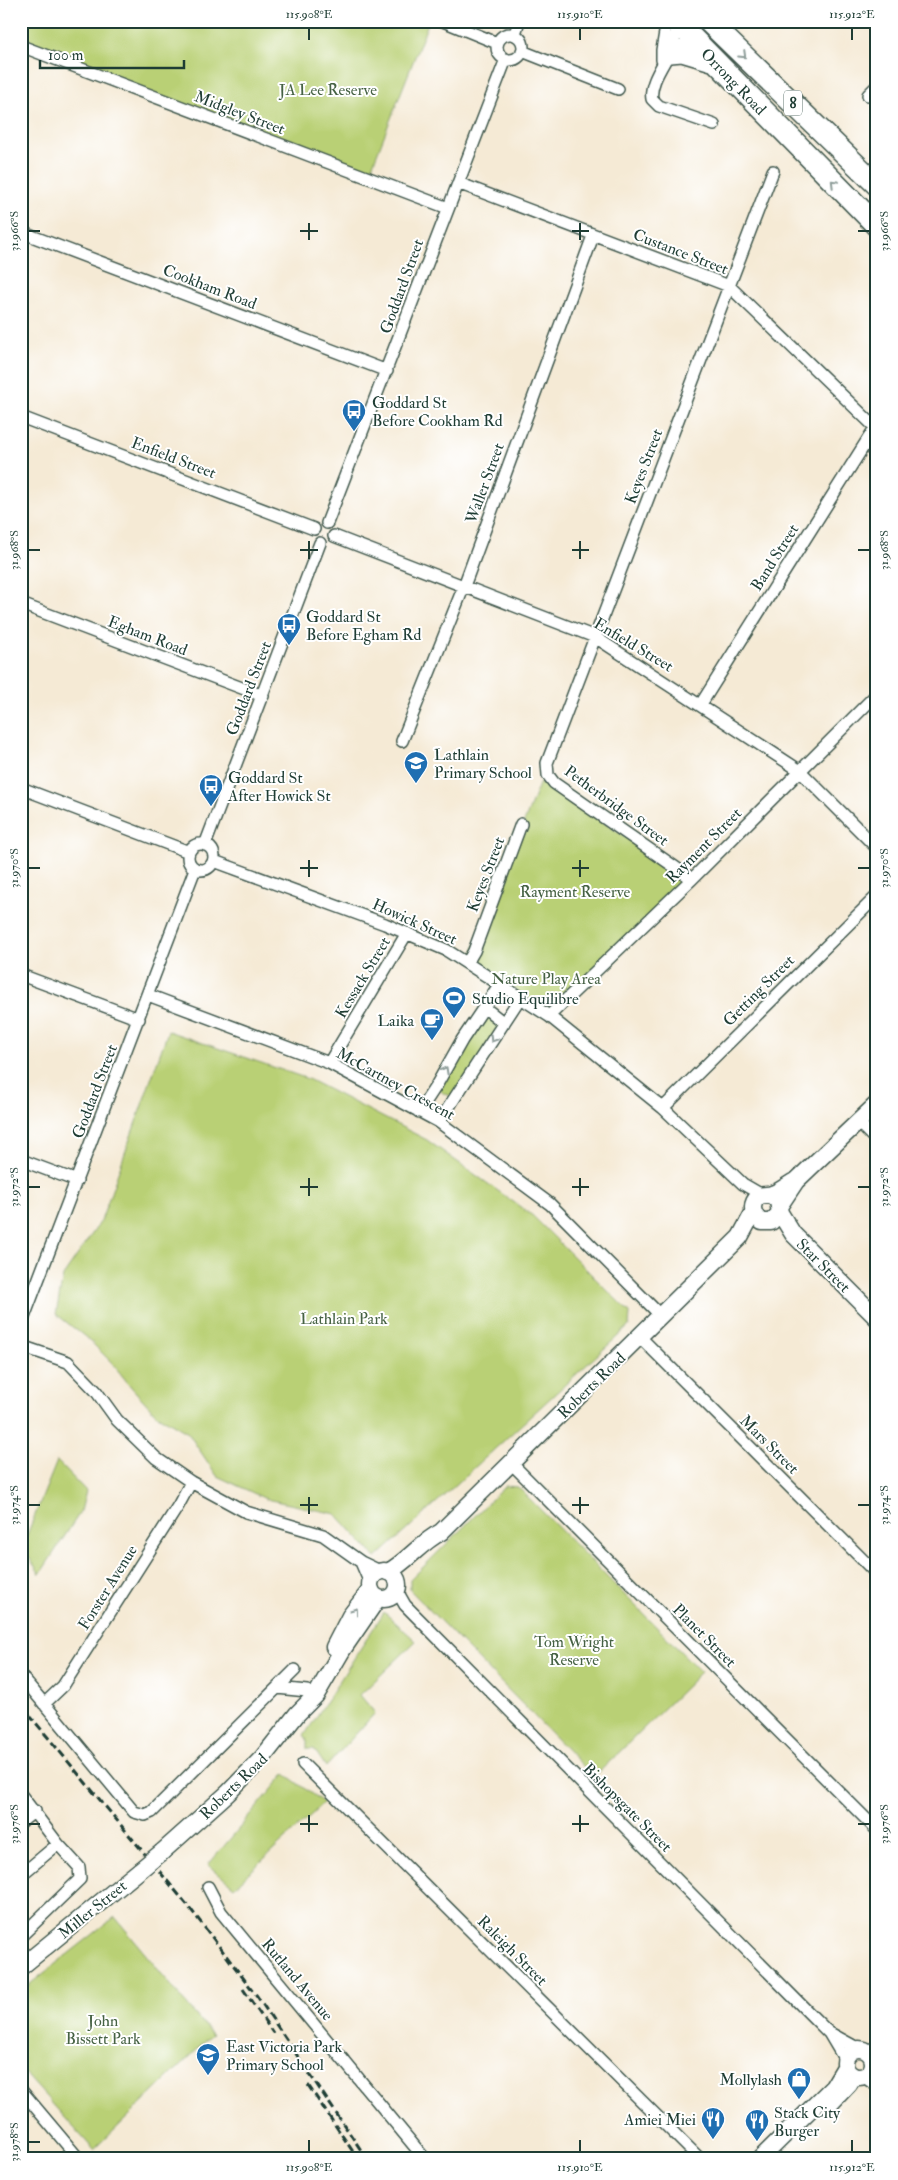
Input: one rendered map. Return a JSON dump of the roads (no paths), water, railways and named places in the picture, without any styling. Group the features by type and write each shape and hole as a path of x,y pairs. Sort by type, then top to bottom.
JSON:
{"highway":[{"name":"Orrong Road","path":"708,21 877,185"},
{"name":"Orrong Road","path":"676,22 877,226"},
{"path":"666,57 682,51 715,61"}],"main road":[{"name":"Roberts Road","path":"297,1714 307,1691 350,1616 384,1586 404,1563 433,1536 441,1532 640,1337 767,1209 877,1104"},
{"name":"Star Street","path":"767,1209 877,1318"},
{"name":"Roberts Road","path":"162,1852 228,1793 263,1757 297,1714 316,1695 384,1586"},
{"name":"Miller Street","path":"21,1967 162,1852"},
{"path":"760,2159 832,2087 864,2061"},
{"path":"771,2159 836,2098 864,2061"}],"street":[{"path":"442,21 497,43"},
{"path":"514,34 519,21"},
{"path":"676,22 666,57 652,91 652,99 655,103 714,125"},
{"path":"514,34 522,40 522,51 517,58 506,59 498,51 497,43 502,36 514,34"},
{"name":"Midgley Street","path":"21,46 448,208"},
{"path":"522,51 618,89"},
{"name":"Goddard Street","path":"327,523 506,59"},
{"path":"868,95 877,86"},
{"name":"Keyes Street","path":"548,775 547,763 773,171"},
{"name":"Custance Street","path":"458,183 593,236 729,286 876,428"},
{"name":"Cookham Road","path":"21,232 387,371"},
{"name":"Waller Street","path":"402,741 464,586 593,236"},
{"name":"Enfield Street","path":"21,417 314,529"},
{"name":"Band Street","path":"701,704 876,428"},
{"path":"321,523 327,523 332,527 334,536 327,543 320,543 314,536 314,529 321,523"},
{"name":"Enfield Street","path":"334,536 595,637 701,704 799,770 877,848"},
{"name":"Goddard Street","path":"205,845 320,543"},
{"name":"Egham Road","path":"21,604 263,696"},
{"name":"Rayment Street","path":"549,1016 692,879 877,694"},
{"name":"Petherbridge Street","path":"548,775 554,782 692,879"},
{"path":"21,788 189,852"},
{"name":"Keyes Street","path":"467,963 474,951 521,824"},
{"path":"205,845 212,850 214,861 206,869 195,869 188,860 189,852 194,846 205,845"},
{"name":"Howick Street","path":"214,861 407,933 434,944 467,963 549,1016 663,1108 767,1209"},
{"name":"Goddard Street","path":"21,1325 139,1020 195,869"},
{"name":"Getting Street","path":"663,1108 877,896"},
{"name":"Kessack Street","path":"329,1063 407,933"},
{"path":"21,975 139,1020"},
{"path":"419,1112 462,1040 499,985"},
{"name":"McCartney Crescent","path":"148,995 329,1063 439,1122 550,1204 660,1316"},
{"path":"439,1122 520,998"},
{"path":"484,1008 504,1023"},
{"path":"436,1086 444,1094 455,1097"},
{"path":"858,1122 877,1141"},
{"path":"21,1160 76,1181"},
{"name":"Mars Street","path":"640,1337 877,1574"},
{"name":"Bishopsgate Street","path":"21,1346 68,1362 96,1391 117,1420 156,1458 190,1482 246,1512 323,1535 361,1562 828,2032 864,2061 877,2086"},
{"name":"Planet Street","path":"511,1463 877,1830"},
{"name":"Forster Avenue","path":"44,1704 64,1686 178,1506 190,1482"},
{"path":"21,1676 134,1812 141,1815 152,1812 295,1670"},
{"path":"277,1688 307,1691"},
{"name":"Raleigh Street","path":"303,1764 700,2159"},
{"path":"21,1795 35,1811 58,1844 21,1875"},
{"path":"21,1822 35,1811"},
{"name":"Miller Street","path":"21,1936 80,1880 79,1867 58,1844"},
{"name":"Rutland Avenue","path":"208,1887 221,1912 426,2159"},
{"name":"Bishopsgate Street","path":"828,2032 864,2061"},
{"path":"21,2090 79,2159"}],"railway":[{"path":"21,1705 189,1907 257,1996 367,2159"},
{"path":"243,1989 273,2033"},
{"path":"308,2085 358,2159"}],"place":[{"name":"Goddard St Before Cookham Rd","path":"354,432"},
{"name":"Goddard St Before Egham Rd","path":"289,646"},
{"name":"Lathlain Primary School","path":"416,784"},
{"name":"Goddard St After Howick St","path":"211,807"},
{"name":"Studio Equilibre","path":"454,1019"},
{"name":"Laika","path":"432,1041"},
{"name":"East Victoria Park Primary School","path":"208,2076"},
{"name":"Mollylash","path":"799,2100"},
{"name":"Amiei Miei","path":"713,2140"},
{"name":"Stack City Burger","path":"757,2142"}],"park label":[{"name":"JA Lee Reserve","path":"328,89"},
{"name":"Rayment Reserve","path":"575,891"},
{"name":"Nature Play Area","path":"546,978"},
{"name":"Lathlain Park","path":"344,1318"},
{"name":"Tom Wright Reserve","path":"574,1650"},
{"name":"John Bissett Park","path":"103,2029"}]}
